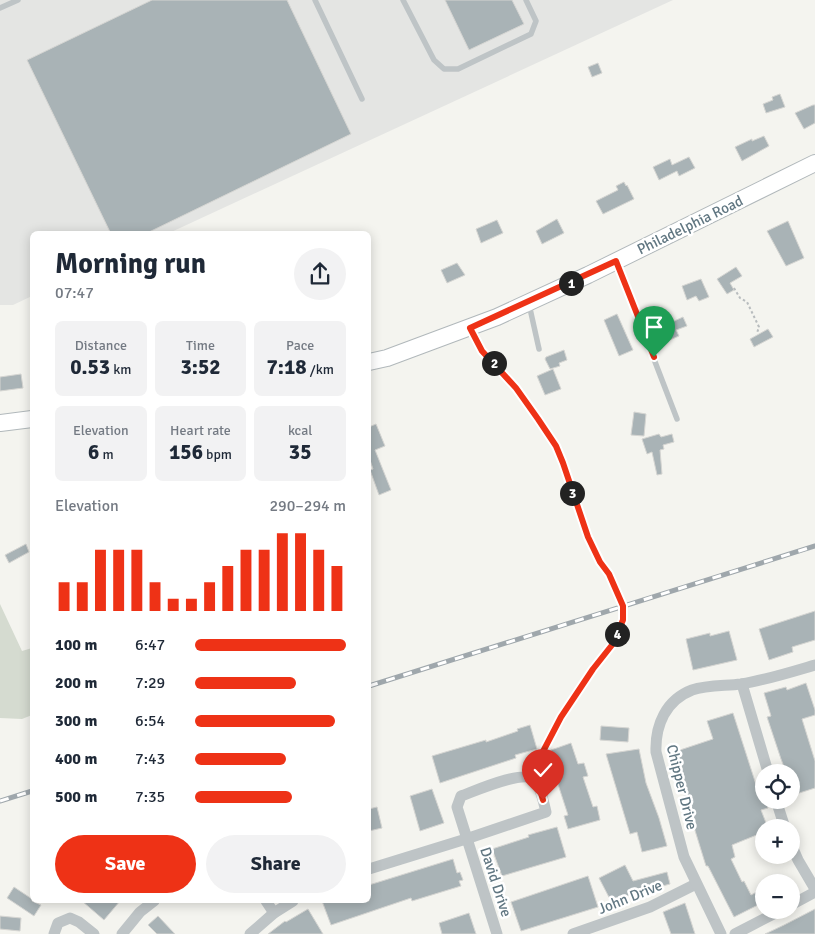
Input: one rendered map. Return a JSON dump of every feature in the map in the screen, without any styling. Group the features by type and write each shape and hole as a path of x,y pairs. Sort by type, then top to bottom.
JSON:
{"main road":[{"name":"Philadelphia Road","path":"371,362 387,358 470,328 529,302 815,163"},
{"path":"0,422 30,418"}],"street":[{"name":"Chipper Drive","path":"721,934 684,857 658,762 655,739 660,719 673,703 692,690 742,684 779,676 815,665"},
{"path":"742,684 766,764"},
{"name":"David Drive","path":"466,839 546,812 537,783 533,778 528,776 512,778 461,796 457,807 466,839 497,934"},
{"path":"371,868 466,839"},
{"path":"800,864 815,891 800,900"},
{"name":"John Drive","path":"573,934 650,907 696,884"},
{"path":"122,934 140,912 151,903"},
{"path":"267,903 274,913"},
{"path":"250,934 274,913 291,903"},
{"path":"54,934 58,923 70,918 80,922 94,934"},
{"path":"735,934 764,919"}],"lane":[{"path":"0,8 18,0"},
{"path":"315,0 362,99"},
{"path":"403,0 434,60 444,69 458,69 531,34 536,21 526,0"},
{"path":"616,261 677,418"},
{"path":"529,302 538,349"},
{"path":"470,328 482,351 516,388 556,446 588,537 600,562 609,574 623,606 623,620 612,645 593,669 561,717 537,763 528,776"}],"path":[{"path":"734,288 740,298 746,302 759,328 757,333"}],"shaded area":[{"path":"0,0 673,0 173,231 30,231 30,297 13,305 0,305"},
{"path":"0,604 22,651 30,649 30,716 22,719 0,718"}],"building":[{"path":"152,0 287,0 351,134 151,231 110,231 27,60"},
{"path":"445,0 512,0 524,24 469,50"},
{"path":"598,63 602,73 592,77 588,67"},
{"path":"780,94 785,107 766,113 763,104 773,100 772,97"},
{"path":"815,105 815,123 804,129 795,113"},
{"path":"764,136 769,146 742,161 735,147"},
{"path":"689,157 695,168 679,176 677,171 659,180 653,167 670,159 672,165"},
{"path":"624,182 634,199 603,214 596,201 618,190 616,186"},
{"path":"557,219 564,233 542,244 536,231"},
{"path":"497,220 503,233 481,243 476,229"},
{"path":"788,221 804,258 786,266 767,231"},
{"path":"457,263 465,275 447,283 441,270"},
{"path":"736,267 742,276 730,283 734,290 727,294 717,279"},
{"path":"701,279 709,297 699,301 696,296 687,300 682,286"},
{"path":"617,314 633,350 619,356 604,320"},
{"path":"683,317 687,326 676,330 679,336 665,342 659,328"},
{"path":"768,329 773,337 754,347 750,339"},
{"path":"564,350 567,360 559,363 560,366 550,369 545,359 546,357"},
{"path":"553,369 561,389 545,395 537,376"},
{"path":"21,374 23,388 0,391 0,377"},
{"path":"634,412 646,414 644,436 631,435"},
{"path":"376,424 385,446 375,450 391,490 379,495 371,473 373,469 371,463 371,426"},
{"path":"659,434 661,437 672,434 674,442 663,445 664,449 660,450 662,474 657,475 652,452 647,454 642,439"},
{"path":"26,544 29,552 9,563 5,555"},
{"path":"815,611 815,640 792,647 793,652 769,660 759,629"},
{"path":"729,631 737,660 693,670 686,639 710,633 710,636"},
{"path":"806,683 815,710 815,715 802,719 815,761 815,788 800,793 800,764 783,764 767,717 771,716 764,693 786,687 787,690"},
{"path":"733,713 755,781 755,809 764,809 761,810 764,819 755,819 755,836 732,845 735,857 731,859 742,882 744,881 751,895 755,893 755,906 734,917 708,866 706,866 671,753 713,739 707,721"},
{"path":"530,725 537,749 515,755 516,758 440,783 432,756 486,740 486,742"},
{"path":"601,726 629,728 628,742 600,740"},
{"path":"571,743 578,764 584,763 588,776 583,777 593,807 597,806 600,820 568,829 564,816 568,815 554,772 558,771 551,750"},
{"path":"639,749 646,783 667,846 642,852 637,832 630,834 606,754"},
{"path":"432,789 444,823 420,831 410,796"},
{"path":"377,807 382,828 371,831 371,808"},
{"path":"557,827 566,857 502,876 492,849 529,837 528,835"},
{"path":"453,859 457,873 460,872 463,880 459,881 461,886 412,901 411,898 331,925 323,903 371,903 371,884"},
{"path":"625,865 633,881 667,872 670,884 648,890 647,887 612,903 599,878"},
{"path":"588,876 598,907 521,931 511,902"},
{"path":"14,887 30,898 30,903 41,905 34,916 7,898"},
{"path":"84,903 118,903 104,920"},
{"path":"685,903 695,934 671,934 663,912"},
{"path":"308,909 323,934 268,934 285,921"},
{"path":"815,909 815,934 765,934 796,919 800,919 800,917"},
{"path":"469,913 476,934 442,934 439,923"},
{"path":"0,916 21,918 20,931 0,929"},
{"path":"158,916 175,934 157,934 148,925"}],"railway":[{"path":"371,685 815,546"},
{"path":"0,801 30,792"}],"route":[{"path":"543,800 537,783 528,776 537,763 561,717 593,669 612,645 623,620 623,606 609,574 600,562 588,537 556,446 516,388 482,351 470,328 498,317 616,261 654,357"}]}
